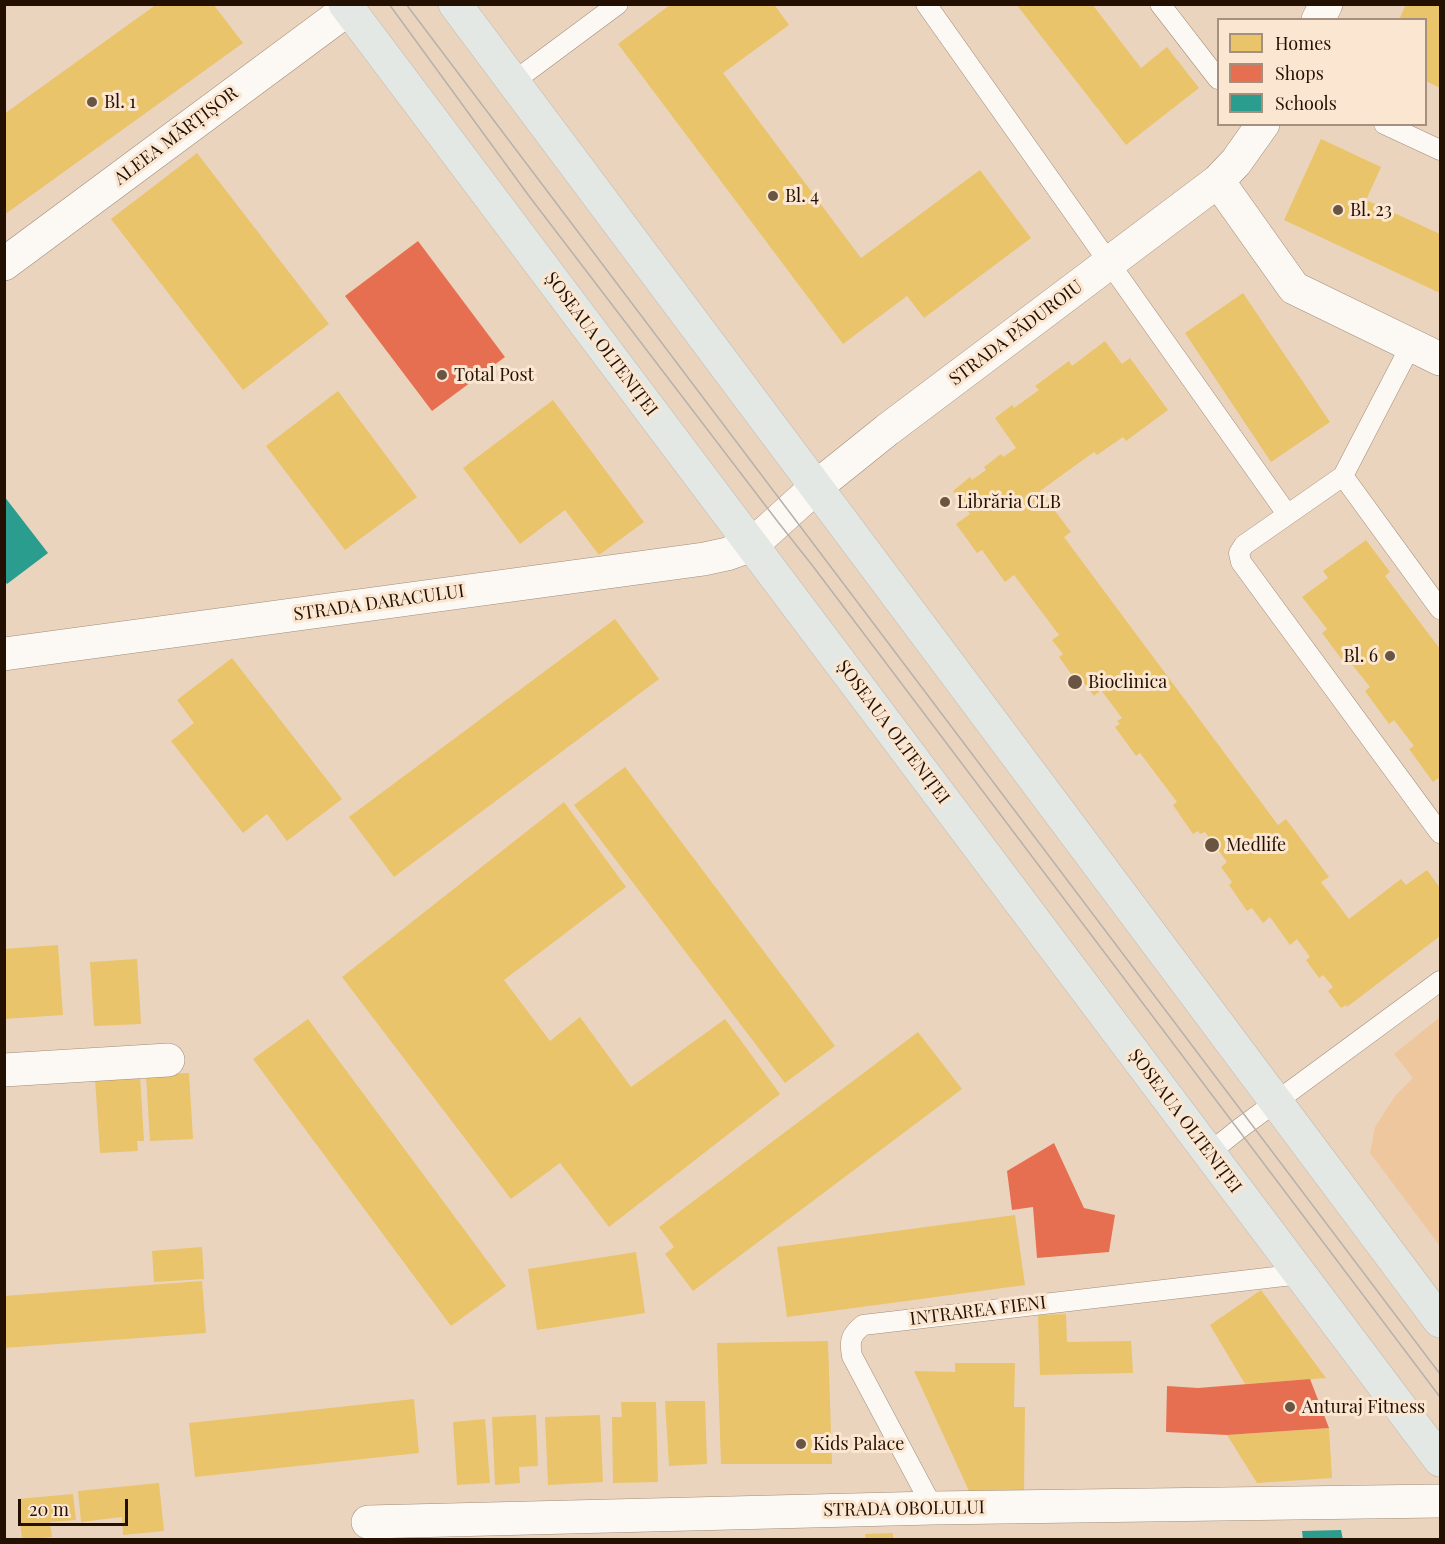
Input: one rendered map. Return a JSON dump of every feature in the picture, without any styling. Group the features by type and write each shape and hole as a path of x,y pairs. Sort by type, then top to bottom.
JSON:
{"main road":[{"path":"454,4 1440,1321"},
{"name":"ȘOSEAUA OLTENIȚEI","path":"347,7 1440,1460"}],"street":[{"path":"1319,18 1326,4"},
{"name":"ALEEA MĂRȚIȘOR","path":"4,264 347,7"},
{"name":"STRADA PĂDUROIU","path":"752,545 816,487 887,430 1218,181 1236,162 1258,127"},
{"path":"1218,181 1294,288 1440,359"},
{"name":"STRADA DARACULUI","path":"4,654 704,559 728,554 752,545"},
{"path":"4,1070 168,1060"},
{"name":"STRADA OBOLULUI","path":"368,1521 933,1508 1440,1502"}],"lane":[{"path":"513,82 618,4"},
{"path":"926,4 1287,514"},
{"path":"1160,4 1217,79"},
{"path":"1388,126 1440,150"},
{"path":"1411,345 1342,476 1244,545 1239,553 1240,562 1440,833"},
{"path":"1342,476 1440,609"},
{"path":"1209,1153 1440,981"},
{"name":"INTRAREA FIENI","path":"933,1508 852,1356 850,1345 853,1333 863,1325 1301,1274"}],"shaded area":[{"path":"1440,1017 1440,1246 1370,1153 1375,1127 1395,1096 1413,1078 1394,1054"}],"building: Homes":[{"name":"Bl. 1","path":"157,4 213,4 243,43 4,215 4,114"},
{"name":"Bl. 4","path":"671,4 774,4 789,25 723,73 861,258 980,170 1031,238 924,318 907,296 843,344 618,44"},
{"path":"1016,4 1092,4 1141,68 1167,47 1199,88 1126,145"},
{"path":"1406,4 1440,4 1440,88 1427,82 1427,18 1400,18"},
{"name":"Bl. 23","path":"1321,139 1381,167 1366,200 1440,234 1440,293 1284,220"},
{"path":"197,153 329,324 243,390 111,219"},
{"path":"1243,293 1330,422 1271,462 1185,333"},
{"path":"1105,341 1122,364 1130,358 1168,410 1126,441 1123,437 1097,455 1094,452 1040,491 1071,532 1064,537 1278,825 1286,819 1329,877 1321,882 1349,919 1401,879 1406,885 1427,870 1440,888 1440,936 1347,1007 1346,1005 1341,1008 1328,991 1333,987 1323,975 1319,978 1306,960 1310,957 1297,939 1290,945 1270,917 1263,923 1252,908 1247,911 1229,885 1232,882 1221,867 1227,862 1205,832 1200,834 1198,831 1193,834 1173,805 1177,802 1140,753 1136,756 1115,727 1120,724 1117,721 1122,718 1101,690 1094,696 1081,679 1077,682 1059,657 1063,654 1052,640 1059,635 1014,575 1005,582 982,550 977,553 956,524 970,514 953,491 970,477 972,480 986,470 984,467 1001,454 1003,457 1016,448 995,418 1012,405 1014,408 1039,390 1035,386 1069,361 1072,366"},
{"path":"338,391 417,497 345,550 266,446"},
{"path":"553,400 644,522 599,555 565,510 520,544 463,468"},
{"name":"Bl. 6","path":"1366,540 1390,572 1385,576 1440,649 1440,782 1438,778 1433,782 1409,749 1414,746 1394,720 1389,724 1365,691 1370,687 1350,662 1346,665 1322,633 1327,629 1302,597 1328,578 1323,571"},
{"path":"615,619 659,679 394,877 349,817"},
{"path":"232,658 342,799 287,841 267,814 243,833 171,741 194,723 177,700"},
{"path":"625,767 835,1046 785,1083 574,805"},
{"path":"564,802 626,887 504,980 550,1041 580,1017 631,1087 725,1019 780,1094 609,1227 560,1163 511,1199 342,977"},
{"path":"58,945 63,1015 4,1019 4,949"},
{"path":"137,959 141,1024 94,1026 90,962"},
{"path":"308,1019 506,1286 451,1326 253,1059"},
{"path":"918,1032 962,1089 693,1291 665,1254 674,1247 659,1227"},
{"path":"189,1073 193,1139 150,1141 146,1075"},
{"path":"140,1076 144,1141 137,1141 138,1151 100,1153 95,1078"},
{"path":"1015,1215 1025,1285 787,1317 777,1247"},
{"path":"202,1247 204,1279 154,1282 152,1251"},
{"path":"636,1252 645,1313 537,1330 528,1269"},
{"path":"202,1281 206,1333 4,1348 4,1296"},
{"path":"1261,1290 1326,1378 1245,1384 1210,1325"},
{"path":"1066,1314 1067,1342 1131,1341 1133,1373 1040,1375 1038,1315"},
{"path":"828,1341 832,1464 721,1464 717,1343"},
{"path":"955,1363 1015,1363 1014,1407 1025,1407 1024,1491 969,1491 914,1371 955,1372"},
{"path":"414,1399 419,1453 195,1477 189,1423"},
{"path":"665,1401 705,1401 707,1464 669,1466"},
{"path":"621,1402 656,1402 658,1482 613,1483 612,1417 622,1417"},
{"path":"536,1415 538,1466 519,1467 520,1483 495,1485 492,1417"},
{"path":"600,1415 603,1482 548,1485 545,1417"},
{"path":"485,1419 490,1483 457,1485 453,1422"},
{"path":"1329,1428 1332,1478 1257,1483 1227,1435"},
{"path":"159,1483 164,1531 123,1535 122,1517 81,1522 78,1491"},
{"path":"73,1494 76,1520 50,1522 52,1537 22,1540 18,1499"},
{"path":"893,1533 893,1540 866,1540 865,1534"}],"building: Shops":[{"path":"418,241 505,357 432,411 345,296"},
{"path":"1054,1143 1084,1208 1115,1215 1109,1252 1037,1258 1033,1207 1012,1210 1007,1171"},
{"path":"1310,1379 1329,1428 1227,1435 1166,1432 1167,1386 1198,1388"}],"building: Schools":[{"path":"4,496 48,553 7,584 4,580"},
{"path":"1341,1530 1343,1540 1303,1540 1302,1531"}],"tram line":[{"path":"389,4 529,196 812,565 1440,1397"},
{"path":"406,4 1440,1374"}],"place":[{"name":"Bl. 1","path":"92,102"},
{"name":"Bl. 4","path":"773,196"},
{"name":"Bl. 23","path":"1338,210"},
{"name":"Total Post","path":"442,375"},
{"name":"Librăria CLB","path":"945,502"},
{"name":"Bl. 6","path":"1390,656"},
{"name":"Bioclinica","path":"1075,682"},
{"name":"Medlife","path":"1212,845"},
{"name":"Anturaj Fitness","path":"1290,1407"},
{"name":"Kids Palace","path":"801,1444"}]}
